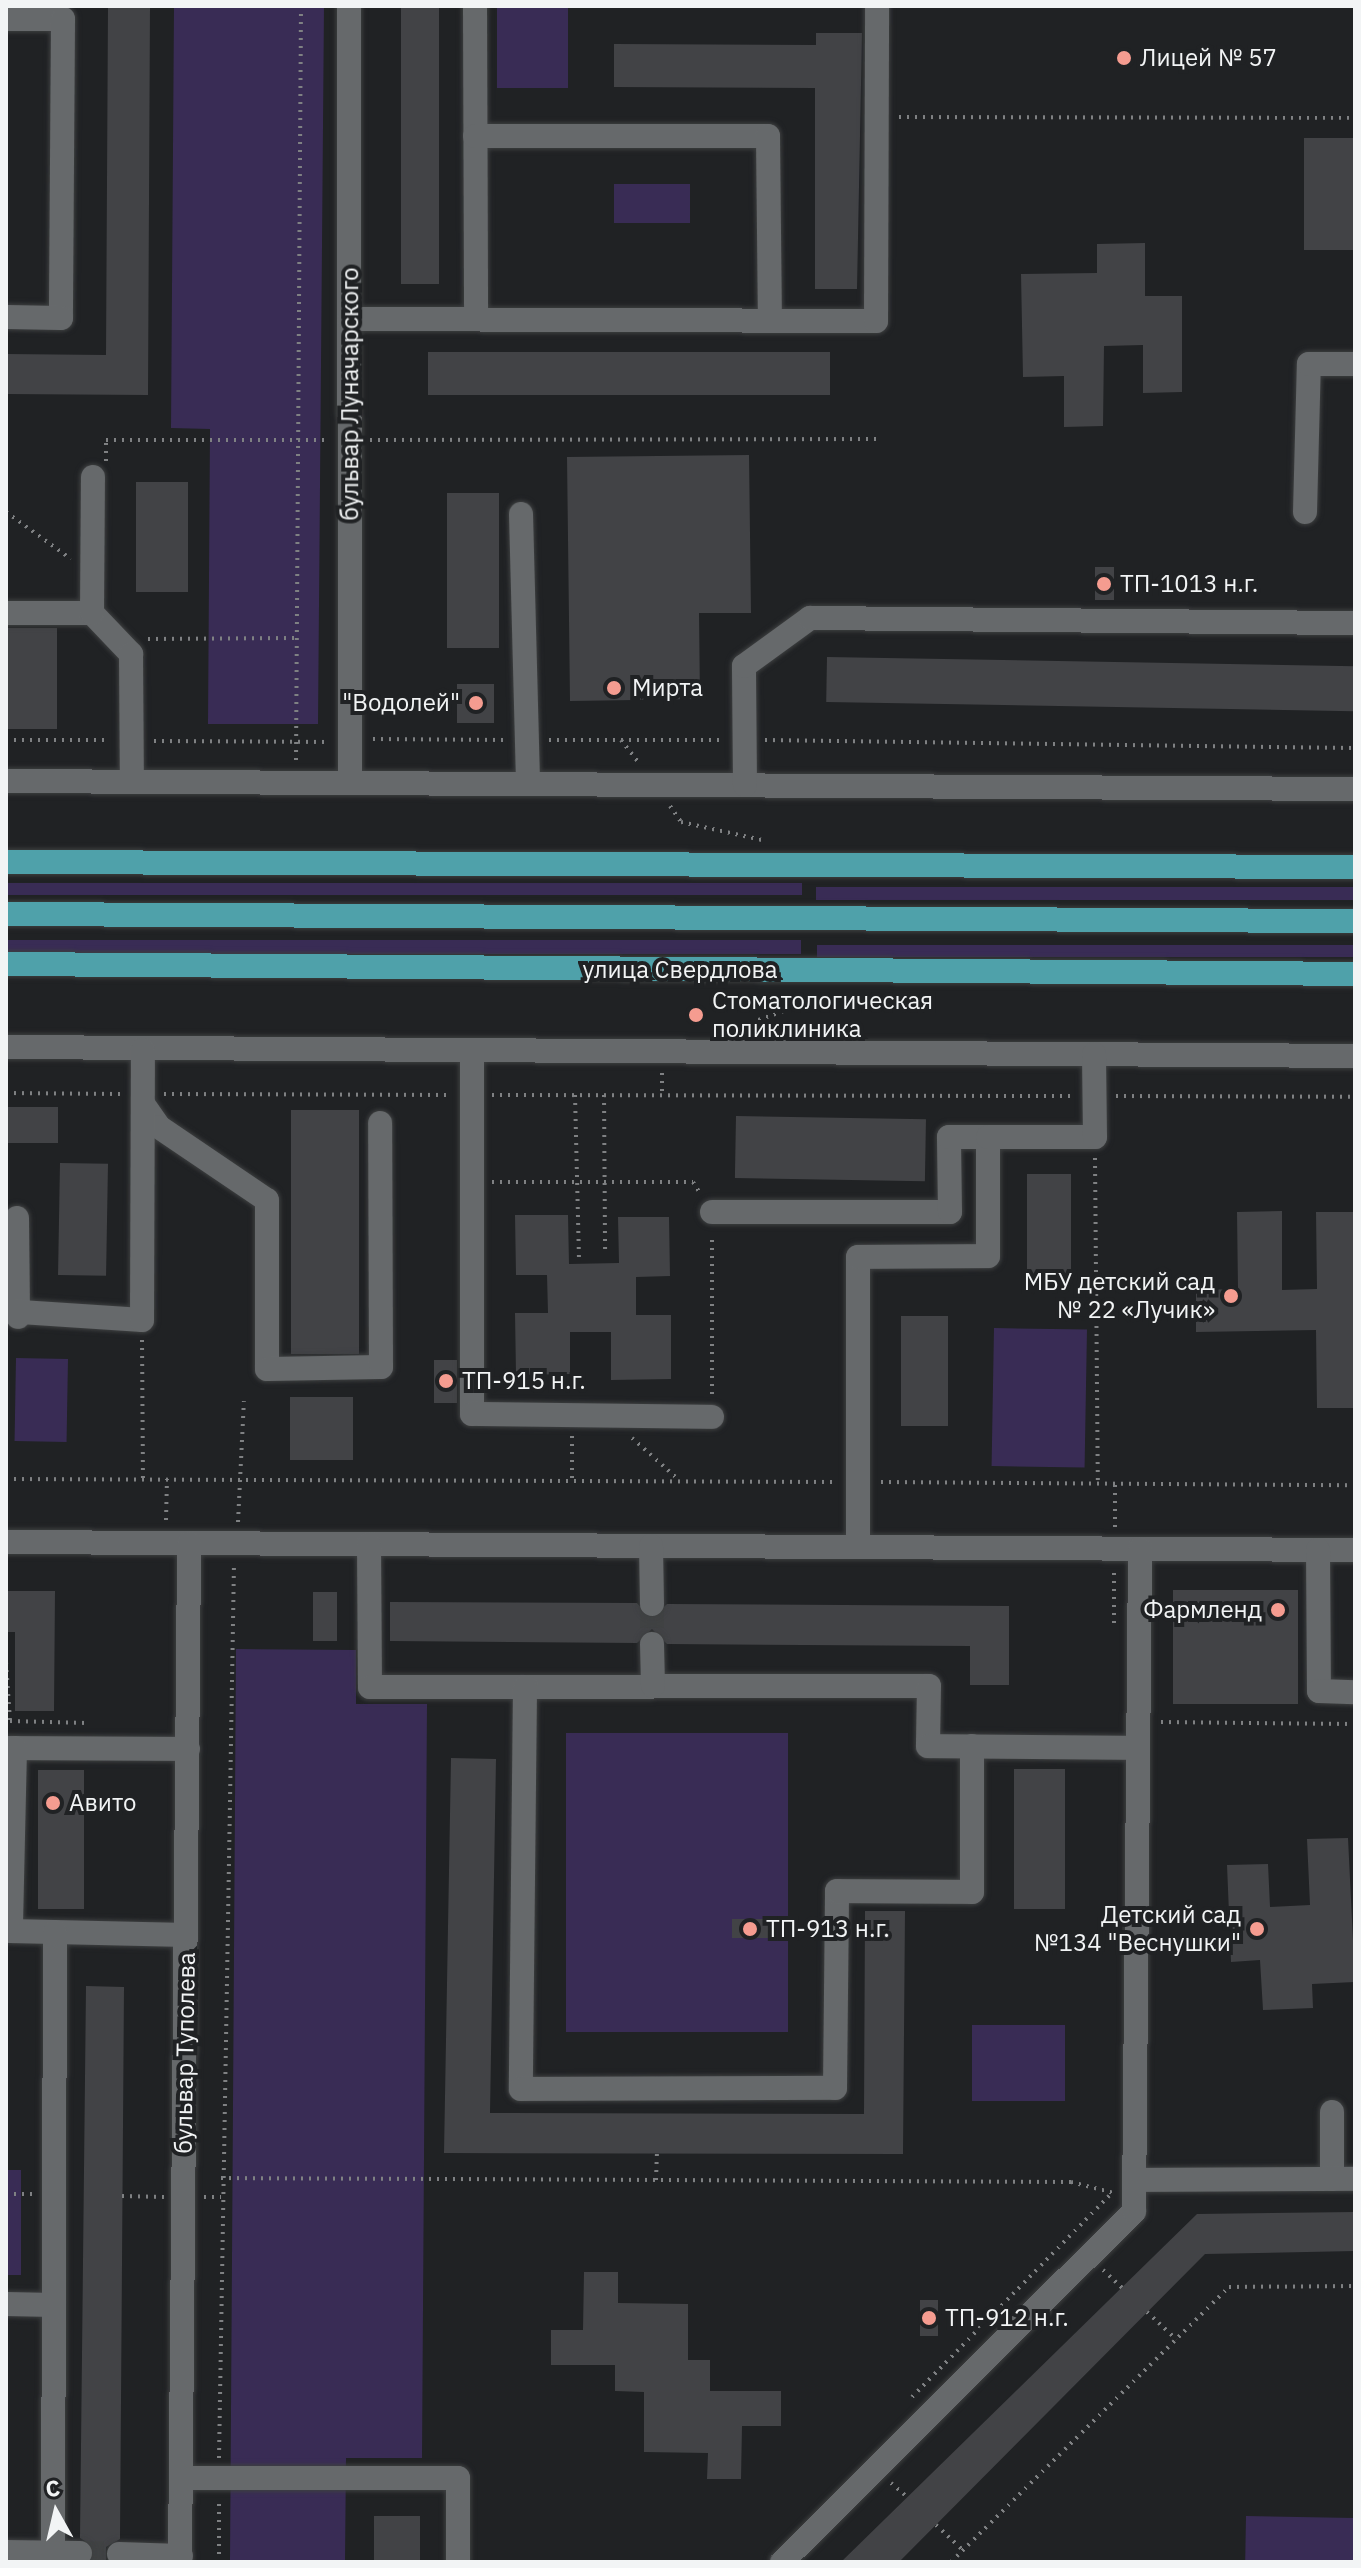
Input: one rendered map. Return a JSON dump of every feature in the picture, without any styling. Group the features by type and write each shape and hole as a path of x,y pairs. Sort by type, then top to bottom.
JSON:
{"main road":[{"path":"6,862 1355,867"},
{"path":"6,914 1355,921"},
{"name":"улица Свердлова","path":"6,964 1355,974"}],"street":[{"name":"бульвар Луначарского","path":"349,6 350,782"},
{"path":"475,6 476,319"},
{"path":"349,319 876,321 877,6"},
{"path":"6,19 63,19 61,318 6,317"},
{"path":"475,136 768,136 770,320"},
{"path":"1305,512 1309,364 1355,364"},
{"path":"99,474 92,613 131,654 132,782"},
{"path":"521,514 528,784"},
{"path":"6,613 92,613"},
{"path":"745,785 744,666 810,618 1355,623"},
{"path":"6,781 1355,789"},
{"path":"6,1047 1355,1056"},
{"path":"17,1218 12,1314 142,1320 143,1050"},
{"path":"472,1051 469,1182 472,1414 712,1417"},
{"path":"712,1212 950,1212 949,1137 1095,1137 1094,1054"},
{"path":"143,1099 159,1127 267,1200 267,1369 381,1367 380,1123"},
{"path":"858,1547 858,1257 988,1256 988,1137"},
{"path":"6,1542 1355,1550"},
{"name":"бульвар Туполева","path":"180,2559 189,1543"},
{"path":"369,1544 370,1687 929,1686 928,1746 1137,1748"},
{"path":"651,1546 652,1604"},
{"path":"782,2562 1134,2211 1123,2178 1138,1722 1140,1549"},
{"path":"1318,1550 1319,1691 1355,1692"},
{"path":"652,1644 653,1686"},
{"path":"525,1687 521,2089 835,2088 837,1891 972,1892 972,1746"},
{"path":"186,1935 11,1931 10,1748 188,1749"},
{"path":"53,2558 55,1932"},
{"path":"1123,2178 1343,2179 1332,2112"},
{"path":"6,2304 54,2305"},
{"path":"181,2478 458,2478 458,2562"},
{"path":"6,2552 53,2558 80,2553"},
{"path":"119,2554 180,2559"}],"path":[{"path":"296,766 301,6"},
{"path":"888,117 1355,118"},
{"path":"99,474 106,440 877,439"},
{"path":"6,512 93,574"},
{"path":"131,639 297,638"},
{"path":"6,740 744,740 1355,748"},
{"path":"621,740 681,822 768,841"},
{"path":"6,1093 143,1099 472,1095 1355,1097"},
{"path":"575,1095 579,1257"},
{"path":"604,1095 605,1255"},
{"path":"1095,1137 1098,1484"},
{"path":"469,1182 693,1182 712,1212 712,1417"},
{"path":"142,1320 143,1480"},
{"path":"219,2562 221,2178 235,1543 244,1480 244,1401"},
{"path":"606,1415 680,1482"},
{"path":"571,1416 572,1481"},
{"path":"6,1479 1355,1485"},
{"path":"1114,1640 1115,1484"},
{"path":"6,1662 10,1721 103,1724"},
{"path":"1138,1722 1355,1724"},
{"path":"656,2180 657,2154"},
{"path":"221,2178 1071,2182"},
{"path":"901,2408 1112,2193 1123,2178"},
{"path":"951,2562 1229,2287 1355,2286"},
{"path":"1147,2312 1176,2339"},
{"path":"875,2469 907,2497"},
{"path":"936,2525 963,2550"}],"shaded area":[{"path":"174,6 324,6 318,724 208,724 210,429 171,428"},
{"path":"497,6 568,6 568,88 497,88"},
{"path":"614,184 690,184 690,223 614,223"},
{"path":"6,883 802,883 802,895 6,895"},
{"path":"816,887 1355,887 1355,900 816,900"},
{"path":"6,940 801,940 801,954 6,954"},
{"path":"817,945 1355,945 1355,957 817,957"},
{"path":"994,1328 1087,1330 1085,1468 992,1466"},
{"path":"16,1358 68,1359 67,1442 15,1441"},
{"path":"236,1649 356,1650 356,1704 427,1704 422,2458 346,2458 345,2562 230,2562"},
{"path":"566,1733 788,1733 788,2032 566,2032"},
{"path":"972,2025 1065,2025 1065,2101 972,2101"},
{"path":"6,2170 21,2170 21,2275 6,2275"},
{"path":"1246,2516 1355,2518 1354,2562 1245,2562"}],"building":[{"path":"108,6 150,6 148,395 6,394 6,354 106,355"},
{"path":"401,6 439,6 439,284 401,284"},
{"path":"816,33 862,33 857,289 815,289 815,88 614,87 614,44 816,45"},
{"path":"1304,138 1355,138 1355,250 1304,250"},
{"path":"1145,243 1145,296 1182,296 1182,392 1143,393 1143,345 1104,346 1103,426 1064,427 1064,376 1023,377 1021,274 1097,273 1097,244"},
{"path":"428,352 830,352 830,395 428,395"},
{"path":"749,455 751,613 699,613 700,699 570,701 567,457"},
{"path":"136,482 188,482 188,592 136,592"},
{"path":"447,493 499,493 499,648 447,648"},
{"name":"ТП-1013 н.г.","path":"1095,567 1114,567 1114,600 1095,600"},
{"path":"6,628 57,628 57,729 6,729"},
{"path":"827,657 1355,666 1354,711 826,702"},
{"name":"\"Водолей\"","path":"457,684 494,684 494,723 457,723"},
{"path":"6,1107 58,1107 58,1143 6,1143"},
{"path":"291,1110 359,1110 359,1354 291,1354"},
{"path":"736,1116 926,1119 925,1181 735,1178"},
{"path":"60,1163 108,1164 106,1276 58,1275"},
{"path":"1027,1174 1071,1174 1071,1285 1027,1285"},
{"path":"1282,1211 1282,1290 1317,1289 1316,1212 1355,1212 1355,1408 1317,1408 1316,1330 1196,1332 1196,1290 1238,1289 1237,1212"},
{"path":"515,1215 568,1215 569,1264 619,1263 618,1217 669,1217 670,1276 636,1277 636,1315 671,1315 671,1379 611,1380 611,1332 570,1332 570,1374 516,1375 515,1313 548,1313 547,1275 516,1275"},
{"path":"901,1316 948,1316 948,1426 901,1426"},
{"name":"ТП-915 н.г.","path":"434,1360 457,1360 457,1403 434,1403"},
{"path":"290,1397 353,1397 353,1460 290,1460"},
{"path":"1173,1590 1298,1590 1298,1704 1173,1704"},
{"path":"6,1591 55,1591 54,1711 15,1711 15,1632 6,1632"},
{"path":"313,1592 337,1592 337,1641 313,1641"},
{"path":"390,1602 637,1603 651,1619 667,1604 1009,1606 1009,1685 970,1685 970,1646 667,1644 652,1629 637,1643 390,1641"},
{"path":"451,1758 496,1759 490,2113 864,2114 865,1911 905,1911 903,2154 444,2153"},
{"path":"1014,1769 1065,1769 1065,1909 1014,1909"},
{"path":"38,1770 84,1770 84,1909 38,1909"},
{"name":"Детский сад №134 \"Веснушки\"","path":"1348,1838 1355,1982 1312,1984 1313,2008 1263,2010 1260,1960 1231,1962 1227,1865 1268,1864 1270,1907 1310,1905 1307,1839"},
{"name":"ТП-913 н.г.","path":"732,1919 768,1919 768,1938 732,1938"},
{"path":"86,1986 124,1987 120,2539 106,2547 106,2562 92,2562 93,2546 80,2538"},
{"path":"1355,2212 1355,2251 1205,2254 899,2562 841,2562 1197,2214"},
{"path":"584,2272 618,2272 618,2303 688,2304 688,2360 710,2360 710,2391 781,2391 781,2426 742,2426 741,2479 707,2479 708,2453 644,2452 644,2392 615,2391 615,2365 551,2365 551,2330 583,2330"},
{"name":"ТП-912 н.г.","path":"920,2300 938,2300 938,2336 920,2336"},
{"path":"374,2516 420,2516 420,2562 374,2562"}],"tunnel":[{"path":"652,1604 652,1644"},
{"path":"80,2553 119,2554"}],"place":[{"name":"Лицей № 57","path":"1124,58"},
{"name":"ТП-1013 н.г.","path":"1104,584"},
{"name":"Мирта","path":"614,688"},
{"name":"\"Водолей\"","path":"476,703"},
{"name":"Стоматологическая поликлиника","path":"696,1015"},
{"name":"МБУ детский сад № 22 «Лучик»","path":"1231,1296"},
{"name":"ТП-915 н.г.","path":"446,1381"},
{"name":"Фармленд","path":"1278,1610"},
{"name":"Авито","path":"53,1803"},
{"name":"ТП-913 н.г.","path":"750,1929"},
{"name":"Детский сад №134 \"Веснушки\"","path":"1257,1929"},
{"name":"ТП-912 н.г.","path":"929,2318"}]}
